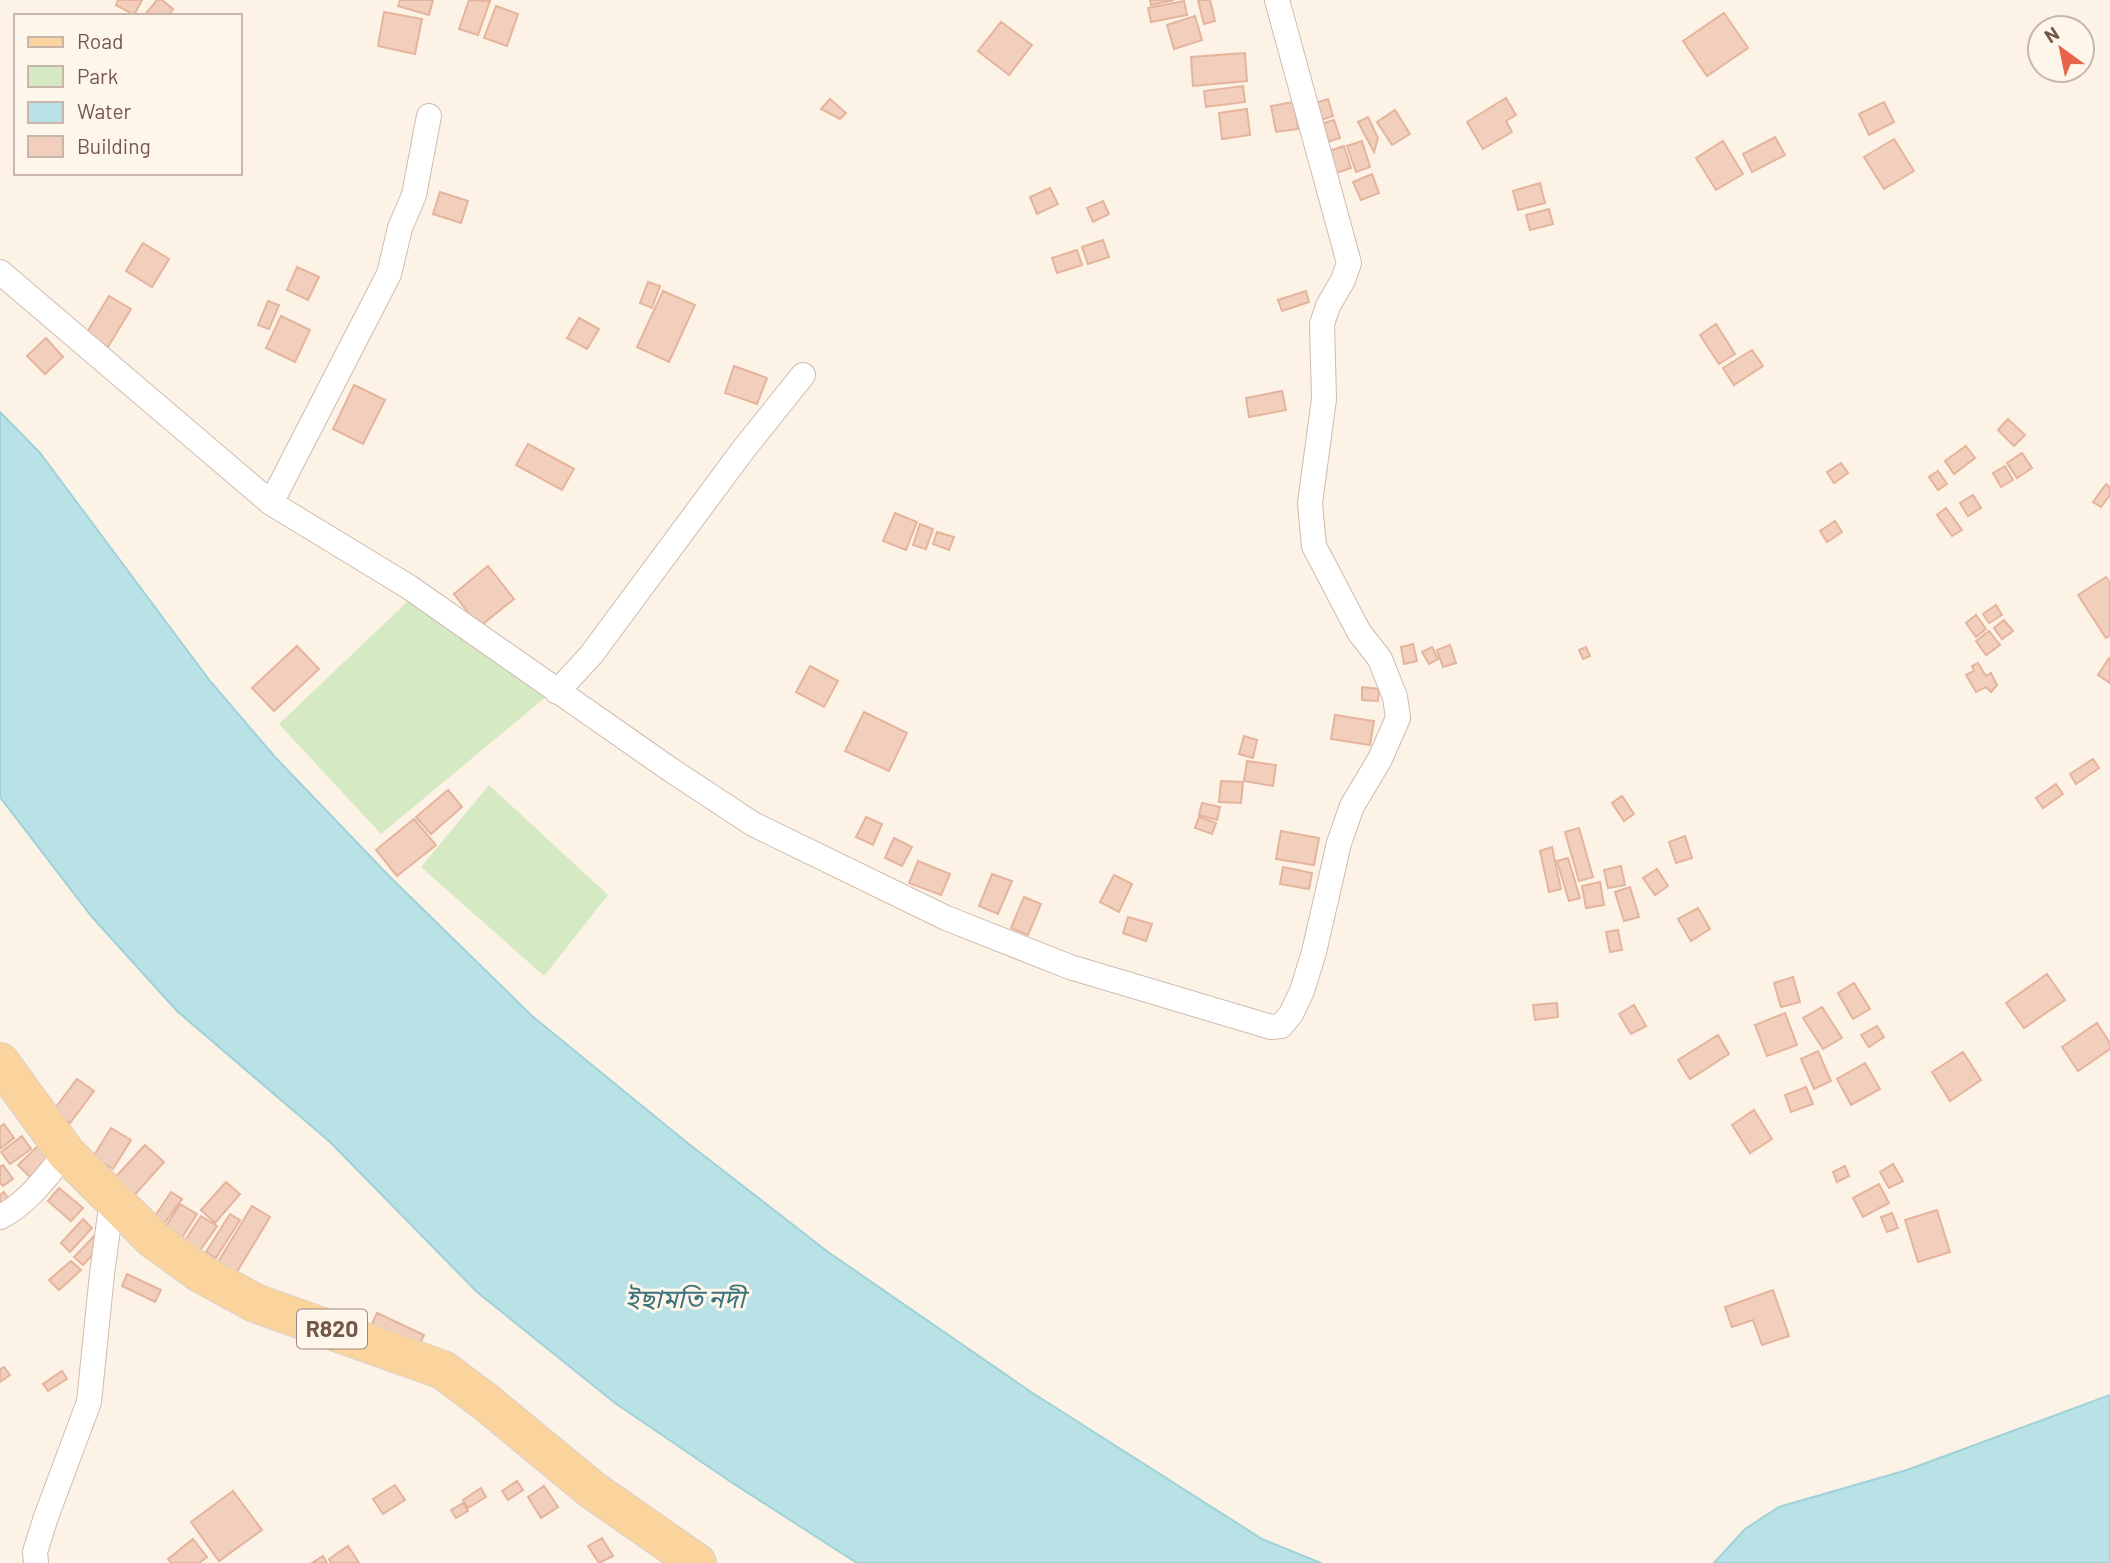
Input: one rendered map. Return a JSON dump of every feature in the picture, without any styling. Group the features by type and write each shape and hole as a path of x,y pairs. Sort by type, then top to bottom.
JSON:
{"main road":[{"name":"R820","path":"0,1062 66,1153 153,1239 200,1273 244,1297 443,1370 591,1489 697,1563"}],"street":[{"path":"0,272 271,503 409,587 557,692 753,824 946,918 1070,967 1271,1027 1281,1026 1291,1014 1314,952 1339,844 1352,806 1380,759 1398,718 1395,697 1380,659 1359,632 1314,546 1310,503 1324,399 1322,324 1349,263 1277,0"},
{"path":"271,503 389,274 400,228 414,195 429,116"},
{"path":"557,692 599,644 743,450 803,375"},
{"path":"0,1217 15,1210 27,1199 66,1153"},
{"path":"36,1563 35,1552 46,1517 89,1402 112,1199"}],"green space":[{"path":"408,601 553,691 381,834 279,724"},
{"path":"489,785 608,895 544,976 421,867"}],"water":[{"name":"ইছামতি নদী","path":"0,412 40,453 210,681 275,757 389,876 532,1016 685,1141 828,1252 1031,1392 1262,1539 1321,1563 857,1563 615,1403 477,1292 330,1142 177,1011 92,917 0,797"},
{"path":"2110,1395 2110,1563 1714,1563 1745,1529 1779,1507 1907,1470"}],"building":[{"path":"118,0 142,0 135,14 116,5"},
{"path":"157,0 162,0 173,9 169,14 146,14"},
{"path":"400,0 433,0 429,15 398,6"},
{"path":"469,0 490,1 478,35 459,29"},
{"path":"1150,0 1174,0 1151,5"},
{"path":"1198,0 1210,0 1215,21 1204,24"},
{"path":"1184,1 1187,15 1151,22 1148,8"},
{"path":"496,6 518,14 507,46 484,38"},
{"path":"384,12 422,19 415,54 378,46"},
{"path":"1724,13 1748,48 1707,76 1683,41"},
{"path":"1195,16 1202,40 1174,49 1167,25"},
{"path":"1001,22 1032,45 1009,75 978,51"},
{"path":"1245,53 1247,81 1193,86 1191,57"},
{"path":"1243,86 1245,102 1206,107 1204,91"},
{"path":"1506,98 1516,115 1506,121 1512,132 1483,149 1467,122"},
{"path":"830,99 846,113 840,119 821,109"},
{"path":"1328,99 1333,116 1314,122 1309,105"},
{"path":"1294,102 1298,129 1276,132 1271,106"},
{"path":"1884,102 1894,122 1869,135 1859,114"},
{"path":"1247,109 1250,135 1222,139 1219,113"},
{"path":"1395,110 1410,134 1392,145 1377,122"},
{"path":"1368,117 1378,138 1374,152 1358,122"},
{"path":"1334,120 1340,138 1320,144 1314,126"},
{"path":"1775,137 1785,155 1752,172 1743,154"},
{"path":"1894,139 1914,171 1884,189 1864,157"},
{"path":"1362,141 1370,167 1356,172 1347,146"},
{"path":"1723,141 1743,174 1716,190 1696,158"},
{"path":"1344,146 1351,168 1327,176 1320,154"},
{"path":"1372,174 1379,193 1361,200 1353,182"},
{"path":"1540,183 1545,203 1518,210 1513,191"},
{"path":"1050,188 1058,204 1037,214 1030,197"},
{"path":"440,192 468,201 461,223 433,214"},
{"path":"1103,201 1109,214 1093,222 1087,208"},
{"path":"1549,209 1553,224 1530,230 1526,215"},
{"path":"1103,240 1109,257 1088,264 1082,247"},
{"path":"143,243 169,259 152,287 126,271"},
{"path":"1077,250 1082,265 1057,273 1052,258"},
{"path":"297,267 319,277 308,300 287,290"},
{"path":"648,282 660,286 652,308 640,303"},
{"path":"663,291 695,305 669,362 637,347"},
{"path":"1306,291 1309,302 1282,311 1278,300"},
{"path":"109,296 131,309 108,347 86,334"},
{"path":"268,301 279,305 269,329 258,325"},
{"path":"281,316 310,330 295,362 266,348"},
{"path":"579,318 599,329 587,349 567,338"},
{"path":"1716,324 1735,354 1719,364 1700,335"},
{"path":"46,338 63,357 45,374 27,356"},
{"path":"1752,350 1763,366 1734,385 1723,368"},
{"path":"734,366 767,378 757,404 725,393"},
{"path":"354,385 385,400 363,444 333,429"},
{"path":"1282,391 1286,410 1249,417 1246,398"},
{"path":"2008,419 2025,435 2014,446 1998,430"},
{"path":"528,444 574,469 562,490 516,465"},
{"path":"1966,446 1975,458 1954,474 1945,461"},
{"path":"2022,453 2032,468 2017,478 2007,463"},
{"path":"1841,463 1848,473 1834,483 1827,472"},
{"path":"2005,466 2013,480 2001,487 1993,473"},
{"path":"1938,471 1947,484 1938,490 1929,477"},
{"path":"2106,484 2110,488 2110,495 2101,507 2093,502"},
{"path":"1973,495 1981,508 1968,516 1960,503"},
{"path":"1946,508 1962,530 1952,536 1937,515"},
{"path":"895,513 917,522 906,550 883,541"},
{"path":"1835,521 1842,532 1827,542 1820,531"},
{"path":"920,524 933,529 926,549 913,545"},
{"path":"937,532 954,537 949,550 933,544"},
{"path":"488,566 514,599 479,627 454,594"},
{"path":"2106,577 2110,583 2110,635 2106,638 2078,595"},
{"path":"1996,605 2002,615 1989,623 1983,614"},
{"path":"1976,615 1986,629 1976,637 1966,623"},
{"path":"2004,620 2013,631 2002,639 1994,628"},
{"path":"1989,631 2000,645 1986,655 1976,641"},
{"path":"1413,644 1417,661 1404,664 1401,647"},
{"path":"1450,645 1456,663 1443,667 1437,650"},
{"path":"297,646 319,669 274,711 252,688"},
{"path":"1432,647 1438,659 1429,664 1422,652"},
{"path":"1586,647 1590,656 1583,659 1579,650"},
{"path":"2110,658 2110,683 2098,675"},
{"path":"1978,663 1986,676 1991,673 1997,685 1991,692 1986,687 1976,692 1966,675 1974,671 1972,666"},
{"path":"810,666 838,681 824,707 796,692"},
{"path":"1362,687 1379,689 1378,701 1362,700"},
{"path":"864,712 907,733 889,771 845,751"},
{"path":"1335,715 1374,721 1370,745 1331,739"},
{"path":"1244,736 1257,740 1253,758 1239,754"},
{"path":"2093,759 2099,768 2076,784 2070,774"},
{"path":"1247,761 1276,765 1273,786 1244,781"},
{"path":"1221,781 1243,782 1241,803 1219,802"},
{"path":"2056,784 2063,794 2043,808 2036,798"},
{"path":"448,790 462,807 431,834 416,817"},
{"path":"1622,796 1634,814 1624,821 1612,803"},
{"path":"1202,803 1220,807 1217,820 1199,815"},
{"path":"866,817 882,824 873,845 856,837"},
{"path":"1199,817 1216,823 1212,834 1195,828"},
{"path":"414,819 436,845 397,876 376,850"},
{"path":"1579,828 1593,877 1579,881 1565,832"},
{"path":"1281,831 1319,838 1314,865 1276,859"},
{"path":"1685,836 1692,858 1676,863 1669,842"},
{"path":"894,838 912,847 902,866 885,858"},
{"path":"1552,847 1561,889 1549,892 1540,851"},
{"path":"1568,858 1580,898 1569,901 1557,861"},
{"path":"918,861 950,874 941,895 909,883"},
{"path":"1621,866 1625,885 1608,888 1604,870"},
{"path":"1283,867 1312,873 1309,889 1280,884"},
{"path":"1657,869 1668,886 1655,895 1643,878"},
{"path":"992,874 1012,881 998,914 979,906"},
{"path":"1114,875 1132,884 1119,912 1100,902"},
{"path":"1600,882 1604,905 1586,908 1582,886"},
{"path":"1630,887 1639,917 1624,921 1615,892"},
{"path":"1024,897 1041,904 1028,935 1011,928"},
{"path":"1698,908 1710,929 1691,941 1678,919"},
{"path":"1128,917 1152,924 1146,941 1123,933"},
{"path":"1618,930 1622,950 1610,952 1606,932"},
{"path":"2047,974 2065,1000 2024,1028 2006,1003"},
{"path":"1793,977 1800,1002 1781,1007 1774,983"},
{"path":"1854,983 1870,1009 1853,1019 1838,993"},
{"path":"1557,1003 1558,1017 1535,1020 1533,1005"},
{"path":"1634,1005 1646,1026 1631,1034 1619,1014"},
{"path":"1822,1007 1842,1038 1823,1049 1803,1018"},
{"path":"1785,1013 1797,1045 1767,1056 1755,1025"},
{"path":"2097,1023 2110,1043 2110,1049 2078,1071 2062,1047"},
{"path":"1877,1026 1884,1037 1869,1047 1861,1035"},
{"path":"1718,1035 1729,1054 1690,1079 1678,1060"},
{"path":"1818,1051 1831,1081 1814,1089 1801,1059"},
{"path":"1963,1052 1981,1080 1950,1101 1932,1072"},
{"path":"1865,1063 1880,1089 1851,1105 1837,1079"},
{"path":"77,1079 94,1091 70,1123 53,1111"},
{"path":"1806,1087 1813,1104 1791,1112 1785,1095"},
{"path":"1754,1110 1772,1139 1750,1153 1732,1125"},
{"path":"4,1124 14,1138 0,1149 0,1127"},
{"path":"111,1128 131,1140 113,1169 93,1157"},
{"path":"22,1136 31,1149 10,1164 1,1152"},
{"path":"145,1145 164,1162 129,1201 109,1184"},
{"path":"38,1146 54,1163 35,1182 18,1165"},
{"path":"1893,1164 1903,1181 1889,1188 1880,1172"},
{"path":"3,1165 13,1179 3,1186 0,1183 0,1167"},
{"path":"1845,1166 1849,1176 1837,1182 1833,1172"},
{"path":"226,1182 240,1194 215,1223 201,1210"},
{"path":"1879,1184 1889,1203 1863,1217 1853,1198"},
{"path":"59,1188 83,1208 71,1221 48,1201"},
{"path":"4,1192 14,1207 0,1216 0,1195"},
{"path":"171,1192 182,1199 163,1225 153,1219"},
{"path":"180,1204 197,1214 180,1241 163,1231"},
{"path":"252,1206 270,1217 235,1275 217,1264"},
{"path":"1937,1210 1950,1252 1918,1262 1905,1220"},
{"path":"1892,1213 1898,1228 1887,1232 1881,1217"},
{"path":"230,1214 240,1220 216,1258 206,1252"},
{"path":"201,1216 217,1226 199,1252 184,1242"},
{"path":"83,1219 92,1228 70,1252 61,1243"},
{"path":"95,1235 104,1242 83,1265 74,1257"},
{"path":"71,1261 81,1270 59,1290 49,1280"},
{"path":"127,1274 161,1290 155,1302 122,1286"},
{"path":"1773,1290 1789,1336 1762,1345 1753,1320 1732,1327 1725,1307"},
{"path":"377,1313 424,1335 418,1347 371,1326"},
{"path":"4,1367 10,1375 0,1382 0,1369"},
{"path":"62,1371 67,1379 48,1391 43,1384"},
{"path":"517,1481 523,1490 508,1500 502,1491"},
{"path":"395,1485 405,1500 383,1514 373,1499"},
{"path":"544,1486 558,1507 541,1518 528,1497"},
{"path":"481,1488 486,1497 468,1508 463,1500"},
{"path":"233,1491 262,1530 219,1561 191,1522"},
{"path":"463,1503 468,1511 456,1518 451,1510"},
{"path":"602,1538 613,1556 599,1563 588,1546"},
{"path":"193,1539 207,1557 199,1563 171,1563 168,1559"},
{"path":"348,1546 359,1563 331,1563 329,1559"},
{"path":"323,1556 327,1563 312,1563"}]}
